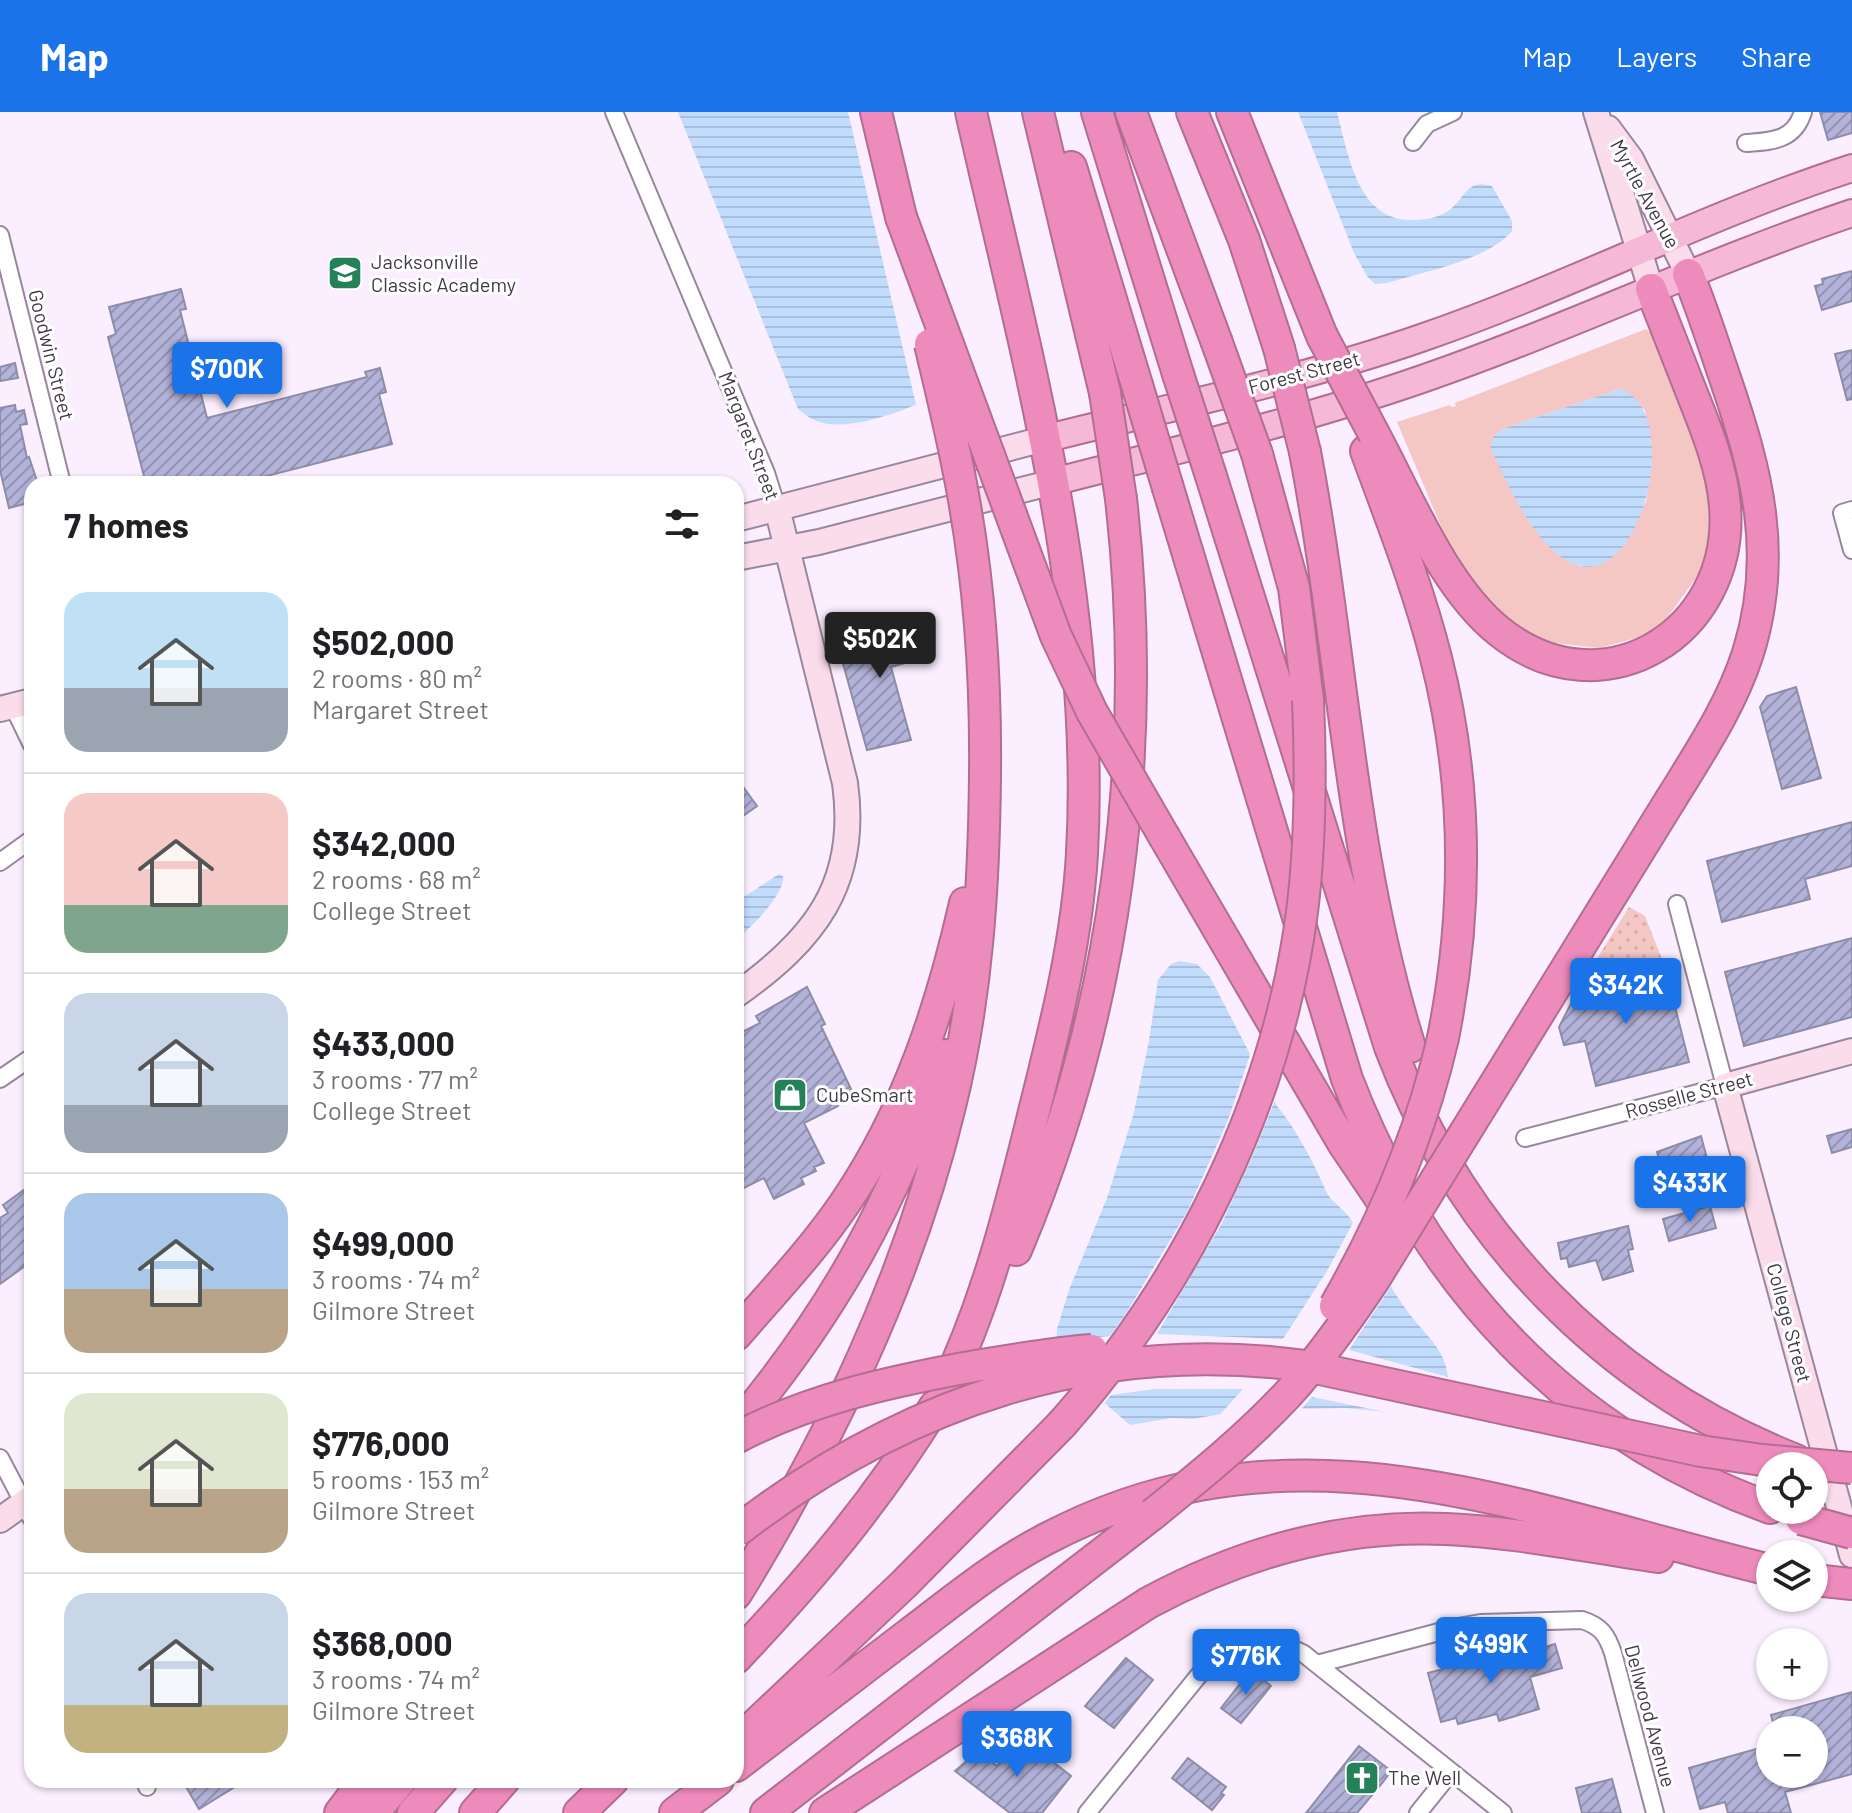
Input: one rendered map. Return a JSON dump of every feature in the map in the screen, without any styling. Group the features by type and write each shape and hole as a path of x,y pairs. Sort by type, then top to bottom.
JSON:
{"highway":[{"path":"744,1580 823,1443 910,1241 950,1108 975,957 984,870 982,652 969,532 952,441 876,112"},
{"path":"943,1393 979,1312 1005,1227 1054,1031 1076,915 1082,852 1082,707 1073,608 1053,482 971,112"},
{"path":"744,1649 856,1523 905,1454 983,1322 1032,1209 1071,1095 1099,982 1118,875 1129,757 1131,627 1121,499 1105,393 1038,112"},
{"path":"1054,112 1357,1103 1383,1163 1410,1213 1463,1289 1503,1335"},
{"path":"1097,112 1390,1047 1427,1131 1483,1222 1516,1263 1580,1329 1627,1366 1708,1420 1777,1452"},
{"path":"744,1735 893,1595 1062,1424 1107,1371 1147,1316 1191,1243 1245,1128 1275,1038 1302,915 1308,848 1310,768 1307,685 1299,615 1275,511 1216,340 1131,112"},
{"path":"1192,112 1244,240 1279,348 1305,452 1322,548 1355,800 1386,956 1406,1034 1422,1084 1456,1167 1483,1222"},
{"path":"1232,112 1322,336 1368,436 1447,571 1473,606 1500,632 1537,654 1571,663 1606,663 1650,651 1687,624 1707,596 1721,559 1726,519 1718,465 1651,289"},
{"path":"901,217 1056,636 1092,712 1368,1182 1428,1259 1503,1335 1570,1396 1680,1470 1756,1502"},
{"path":"766,1813 1153,1514 1225,1455 1268,1415 1308,1371 1344,1325 1391,1253 1710,735 1738,681 1748,652 1758,609 1762,517 1751,459 1688,274"},
{"path":"1153,1514 1242,1431 1282,1383 1334,1307 1378,1226 1403,1170 1424,1111 1452,993 1461,899 1461,821 1454,746 1428,627 1368,436"},
{"path":"744,1325 834,1218 872,1159 904,1099 939,1003 959,932 974,867 985,774"},
{"path":"744,1418 819,1321 879,1218 927,1105 975,957"},
{"path":"744,1434 788,1414 852,1391 1026,1357 1136,1349 1183,1351 1337,1371 1701,1451 1852,1468"},
{"path":"744,1526 807,1481 860,1449 944,1409 1002,1389 1062,1373 1123,1363 1184,1358 1246,1359"},
{"path":"1828,1471 1852,1479"},
{"path":"744,1760 967,1589 1019,1554 1103,1513 1196,1485 1256,1477 1318,1476 1380,1479 1443,1487 1504,1499 1756,1568"},
{"path":"1820,1524 1852,1533"},
{"path":"825,1813 1148,1603 1218,1569 1292,1545 1363,1532 1446,1529 1756,1570"},
{"path":"1828,1581 1852,1584"},
{"path":"340,1813 359,1788"},
{"path":"373,1813 394,1788"},
{"path":"413,1813 435,1788"},
{"path":"475,1813 497,1788"},
{"path":"572,1813 594,1788"},
{"path":"579,1813 605,1788"},
{"path":"660,1813 687,1788"},
{"path":"675,1813 708,1788"}],"main road":[{"name":"Myrtle Avenue","path":"1598,114 1631,159 1688,274"},
{"name":"Myrtle Avenue","path":"1598,114 1651,289"},
{"name":"Forest Street","path":"744,517 1380,352 1512,304 1752,203 1852,168"},
{"name":"Forest Street","path":"744,557 786,549 1053,482 1354,402 1492,354 1688,274 1852,213"},
{"name":"Margaret Street","path":"744,989 779,963 802,940 822,911 840,869 848,829 845,783 777,508"},
{"name":"Rosselle Street","path":"1725,1086 1852,1051"},
{"name":"College Street","path":"1725,1086 1852,1555"},
{"path":"0,1520 24,1509"}],"street":[{"name":"Margaret Street","path":"614,112 766,473 777,508"},
{"path":"1413,142 1427,124 1453,112"},
{"path":"1746,143 1780,140 1796,129 1803,112"},
{"name":"Goodwin Street","path":"0,235 60,476"},
{"path":"1847,511 1852,550"},
{"path":"15,705 24,726"},
{"path":"0,862 24,845"},
{"name":"College Street","path":"1677,904 1725,1086"},
{"path":"0,1079 24,1062"},
{"name":"Rosselle Street","path":"1525,1138 1725,1086"},
{"path":"0,1458 24,1499"},
{"name":"Dellwood Avenue","path":"1317,1664 1481,1623 1582,1620 1603,1630 1613,1653 1655,1813"},
{"path":"1087,1813 1208,1664 1229,1648 1254,1639 1279,1642 1304,1654 1503,1813"},
{"path":"1418,1813 1451,1772"}],"shaded area":[{"path":"1646,329 1661,342 1710,483 1713,554 1667,618 1653,630 1633,639 1599,648 1555,643 1531,635 1494,609 1467,577 1449,545 1397,422 1450,405 1456,406 1455,403","holes":["1620,389 1645,410 1652,465 1646,501 1620,550 1582,567 1567,561 1534,528 1500,430"]},
{"path":"1629,907 1645,916 1665,967 1580,986"}],"water":[{"path":"678,112 878,112 918,404 866,421 838,425 814,420 798,409"},
{"path":"1298,112 1337,112 1358,182 1379,209 1393,217 1412,220 1440,215 1454,206 1471,187 1483,184 1492,186 1512,221 1512,231 1487,250 1471,257 1375,284 1354,253"},
{"path":"1620,389 1640,404 1650,430 1652,462 1646,497 1634,529 1617,553 1595,566 1569,562 1532,527 1490,447 1500,430"},
{"path":"779,874 783,876 773,901 744,932 744,897"},
{"path":"1179,961 1197,964 1210,977 1277,1106 1304,1147 1328,1195 1350,1218 1400,1301 1443,1359 1448,1378 1398,1413 1346,1408 1293,1409 1228,1413 1192,1419 1172,1418 1130,1425 1101,1400 1056,1348 1057,1329 1069,1290 1107,1198 1133,1116 1158,980 1171,964"}],"pier":[{"path":"848,112 882,112 942,357 934,394 917,409"},
{"path":"1252,1049 1277,1095 1221,1225 1157,1334 1283,1339 1327,1271 1355,1219 1394,1282 1349,1350 1452,1378 1450,1389 1434,1407 1423,1413 1405,1416 1312,1397 1298,1413 1216,1419 1243,1389 1155,1389 1111,1395 1102,1406 1052,1342 1110,1336 1125,1315 1187,1212 1228,1120"}],"building":[{"path":"1820,112 1852,112 1852,133 1828,140"},
{"path":"1852,271 1852,301 1822,310 1815,286 1823,284 1822,279"},
{"path":"181,289 186,309 180,310 207,418 367,377 365,372 380,368 386,392 379,394 392,444 266,476 144,476 108,337 116,334 109,307"},
{"path":"1852,350 1852,399 1847,400 1835,354"},
{"path":"15,363 18,378 0,381 0,367"},
{"path":"15,405 16,412 24,410 27,424 20,425 27,458 35,476 24,476 24,504 9,508 0,470 0,408"},
{"path":"915,620 926,657 891,667 911,740 867,750 837,642"},
{"path":"1796,687 1821,778 1782,789 1760,707 1767,696"},
{"path":"744,788 757,806 744,815"},
{"path":"1852,822 1852,866 1805,879 1810,899 1722,922 1707,861"},
{"path":"1852,938 1852,1017 1744,1046 1725,972"},
{"path":"1665,967 1689,1062 1596,1086 1585,1041 1564,1045 1559,1027 1580,986"},
{"name":"CubeSmart","path":"807,987 825,1024 821,1026 852,1091 835,1099 838,1106 804,1123 824,1163 801,1178 804,1184 774,1199 764,1178 744,1188 744,1031 760,1023 756,1016"},
{"path":"1852,1129 1852,1147 1832,1153 1827,1136"},
{"path":"1701,1136 1712,1177 1667,1189 1657,1152"},
{"path":"24,1190 24,1267 0,1284 0,1218 8,1213 3,1205"},
{"path":"1710,1206 1716,1228 1669,1241 1663,1219"},
{"path":"1628,1226 1633,1249 1628,1250 1633,1271 1603,1280 1596,1260 1569,1267 1567,1258 1561,1259 1558,1243"},
{"path":"1555,1644 1562,1668 1530,1677 1539,1709 1499,1721 1497,1714 1458,1724 1456,1718 1441,1722 1428,1673 1443,1669 1442,1663 1488,1653 1490,1663"},
{"path":"1126,1658 1153,1680 1114,1728 1085,1706"},
{"path":"1251,1670 1271,1686 1241,1723 1221,1708"},
{"path":"1852,1692 1852,1774 1828,1780 1828,1716 1771,1715"},
{"path":"1021,1737 1071,1776 1042,1813 1010,1813 955,1771 978,1751 997,1766"},
{"name":"The Well","path":"1359,1746 1391,1771 1383,1782 1357,1813 1306,1813"},
{"path":"1756,1749 1756,1788 1800,1788 1785,1792 1791,1813 1728,1813 1725,1802 1700,1809 1689,1768"},
{"path":"1188,1758 1226,1787 1221,1793 1224,1795 1212,1810 1172,1778"},
{"path":"1612,1779 1621,1813 1582,1813 1576,1788"},
{"path":"187,1788 233,1788 199,1809"}],"place":[{"name":"Jacksonville Classic Academy","path":"345,273"},
{"name":"CubeSmart","path":"790,1095"},
{"name":"The Well","path":"1362,1778"}]}
